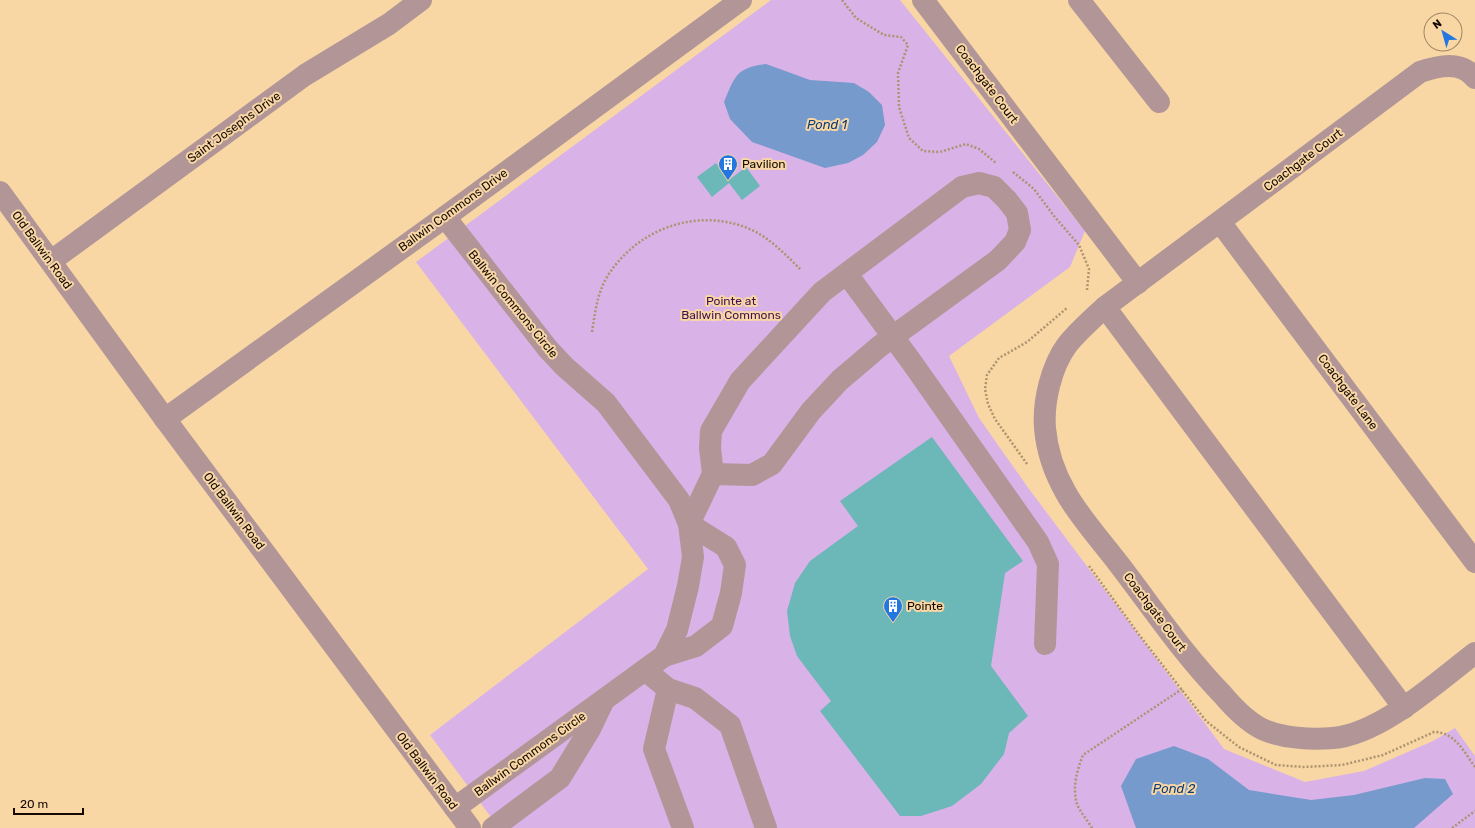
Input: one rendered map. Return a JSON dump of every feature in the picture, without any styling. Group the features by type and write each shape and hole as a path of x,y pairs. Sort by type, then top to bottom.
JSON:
{"street":[{"name":"Saint Josephs Drive","path":"50,261 305,75 389,24 421,0"},
{"name":"Ballwin Commons Drive","path":"165,419 445,217 740,0"},
{"name":"Coachgate Court","path":"923,0 1138,283"},
{"path":"1079,0 1159,102"},
{"name":"Coachgate Court","path":"1475,78 1455,66 1439,66 1420,72 1105,307 1066,346 1055,370 1047,398 1045,427 1049,459 1067,494 1201,672 1239,713 1262,728 1286,735 1335,738 1376,724 1404,708 1475,652"},
{"path":"664,656 696,646 722,626 731,593 735,565 726,548 689,524 713,474 710,448 711,431 740,381 822,292 962,187 979,183 994,187 1007,200 1017,213 1020,230 1016,242 998,260 893,336 840,380 811,411 772,464 752,475 713,474"},
{"name":"Old Ballwin Road","path":"0,192 165,419 470,828"},
{"name":"Ballwin Commons Circle","path":"445,217 548,349 606,403 679,500 689,524 693,557 688,586 677,630 664,656 455,808"},
{"name":"Coachgate Lane","path":"1220,222 1475,562"},
{"path":"847,274 893,336 1038,542 1048,564 1045,644"},
{"path":"1105,307 1404,708"},
{"path":"645,670 668,689 695,698 730,725 766,828"},
{"path":"668,689 654,749 683,828"},
{"name":"Ballwin Commons Circle","path":"493,828 560,778 590,729 605,699"}],"path":[{"path":"842,0 856,18 884,35 901,37 908,45 898,73 899,107 909,138 923,151 940,152 966,144 979,149 997,164"},
{"path":"1011,171 1018,174 1034,189 1054,216 1079,245 1090,269 1088,290 1082,295"},
{"path":"592,332 596,301 607,278 622,257 651,233 680,223 704,220 733,224 753,230 780,249 801,270"},
{"path":"1031,471 995,419 988,404 985,389 987,375 999,358 1027,342 1071,305"},
{"path":"1087,563 1140,636 1206,721 1239,747 1276,765 1304,767 1342,765 1383,755 1434,732 1443,732 1455,740 1475,767"},
{"path":"1092,828 1078,804 1075,788 1077,771 1083,755 1182,689"},
{"path":"1452,828 1475,811"}],"green space":[{"name":"Pointe at Ballwin Commons","path":"771,0 900,0 1085,231 1070,267 949,356 979,418 1029,489 1224,749 1305,782 1364,771 1433,741 1455,728 1475,756 1475,828 499,828 430,735 648,569 416,262"}],"water":[{"name":"Pond 1","path":"766,64 810,80 854,83 869,92 882,105 885,125 877,142 863,155 848,163 825,168 752,142 730,119 724,102 734,80 742,71"},
{"name":"Pond 2","path":"1174,746 1208,759 1249,790 1311,800 1354,795 1425,778 1445,779 1453,794 1414,828 1136,828 1121,786 1136,759"}],"building":[{"name":"Pavilion","path":"716,163 729,180 746,167 760,186 742,200 729,183 712,197 697,177"},
{"name":"Pointe","path":"932,437 1023,561 1005,573 991,666 1028,716 1009,733 1004,754 981,784 952,806 921,816 900,816 820,711 831,701 797,656 790,636 787,611 795,583 810,561 858,526 840,501"}],"place":[{"name":"Pavilion","path":"728,181"},
{"name":"Pointe","path":"893,623"}]}
